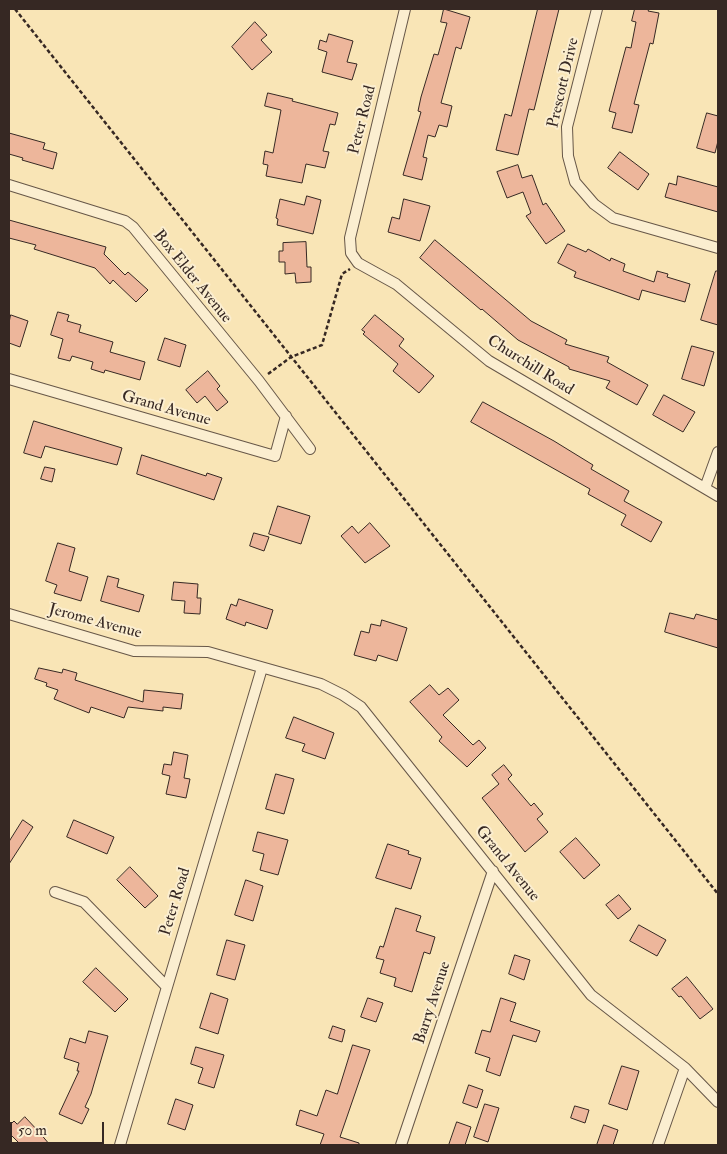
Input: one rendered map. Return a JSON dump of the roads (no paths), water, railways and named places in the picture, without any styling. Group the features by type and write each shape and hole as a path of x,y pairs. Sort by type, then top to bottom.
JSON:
{"street":[{"name":"Peter Road","path":"358,264 351,253 350,238 405,9"},
{"name":"Prescott Drive","path":"597,9 568,127 567,146 575,182 594,204 613,218 718,248"},
{"name":"Box Elder Avenue","path":"9,185 125,221 133,226 259,381 310,449"},
{"name":"Churchill Road","path":"358,264 396,284 489,361 718,496"},
{"name":"Grand Avenue","path":"9,379 274,456 286,416"},
{"path":"705,488 718,452"},
{"name":"Jerome Avenue","path":"9,614 134,650 208,652 262,668"},
{"name":"Peter Road","path":"120,1145 262,668"},
{"name":"Grand Avenue","path":"262,668 321,684 344,695 361,707 591,994 685,1068 718,1102"},
{"name":"Barry Avenue","path":"401,1145 493,871"},
{"path":"55,892 84,902 167,987"},
{"path":"658,1145 685,1068"}]}
